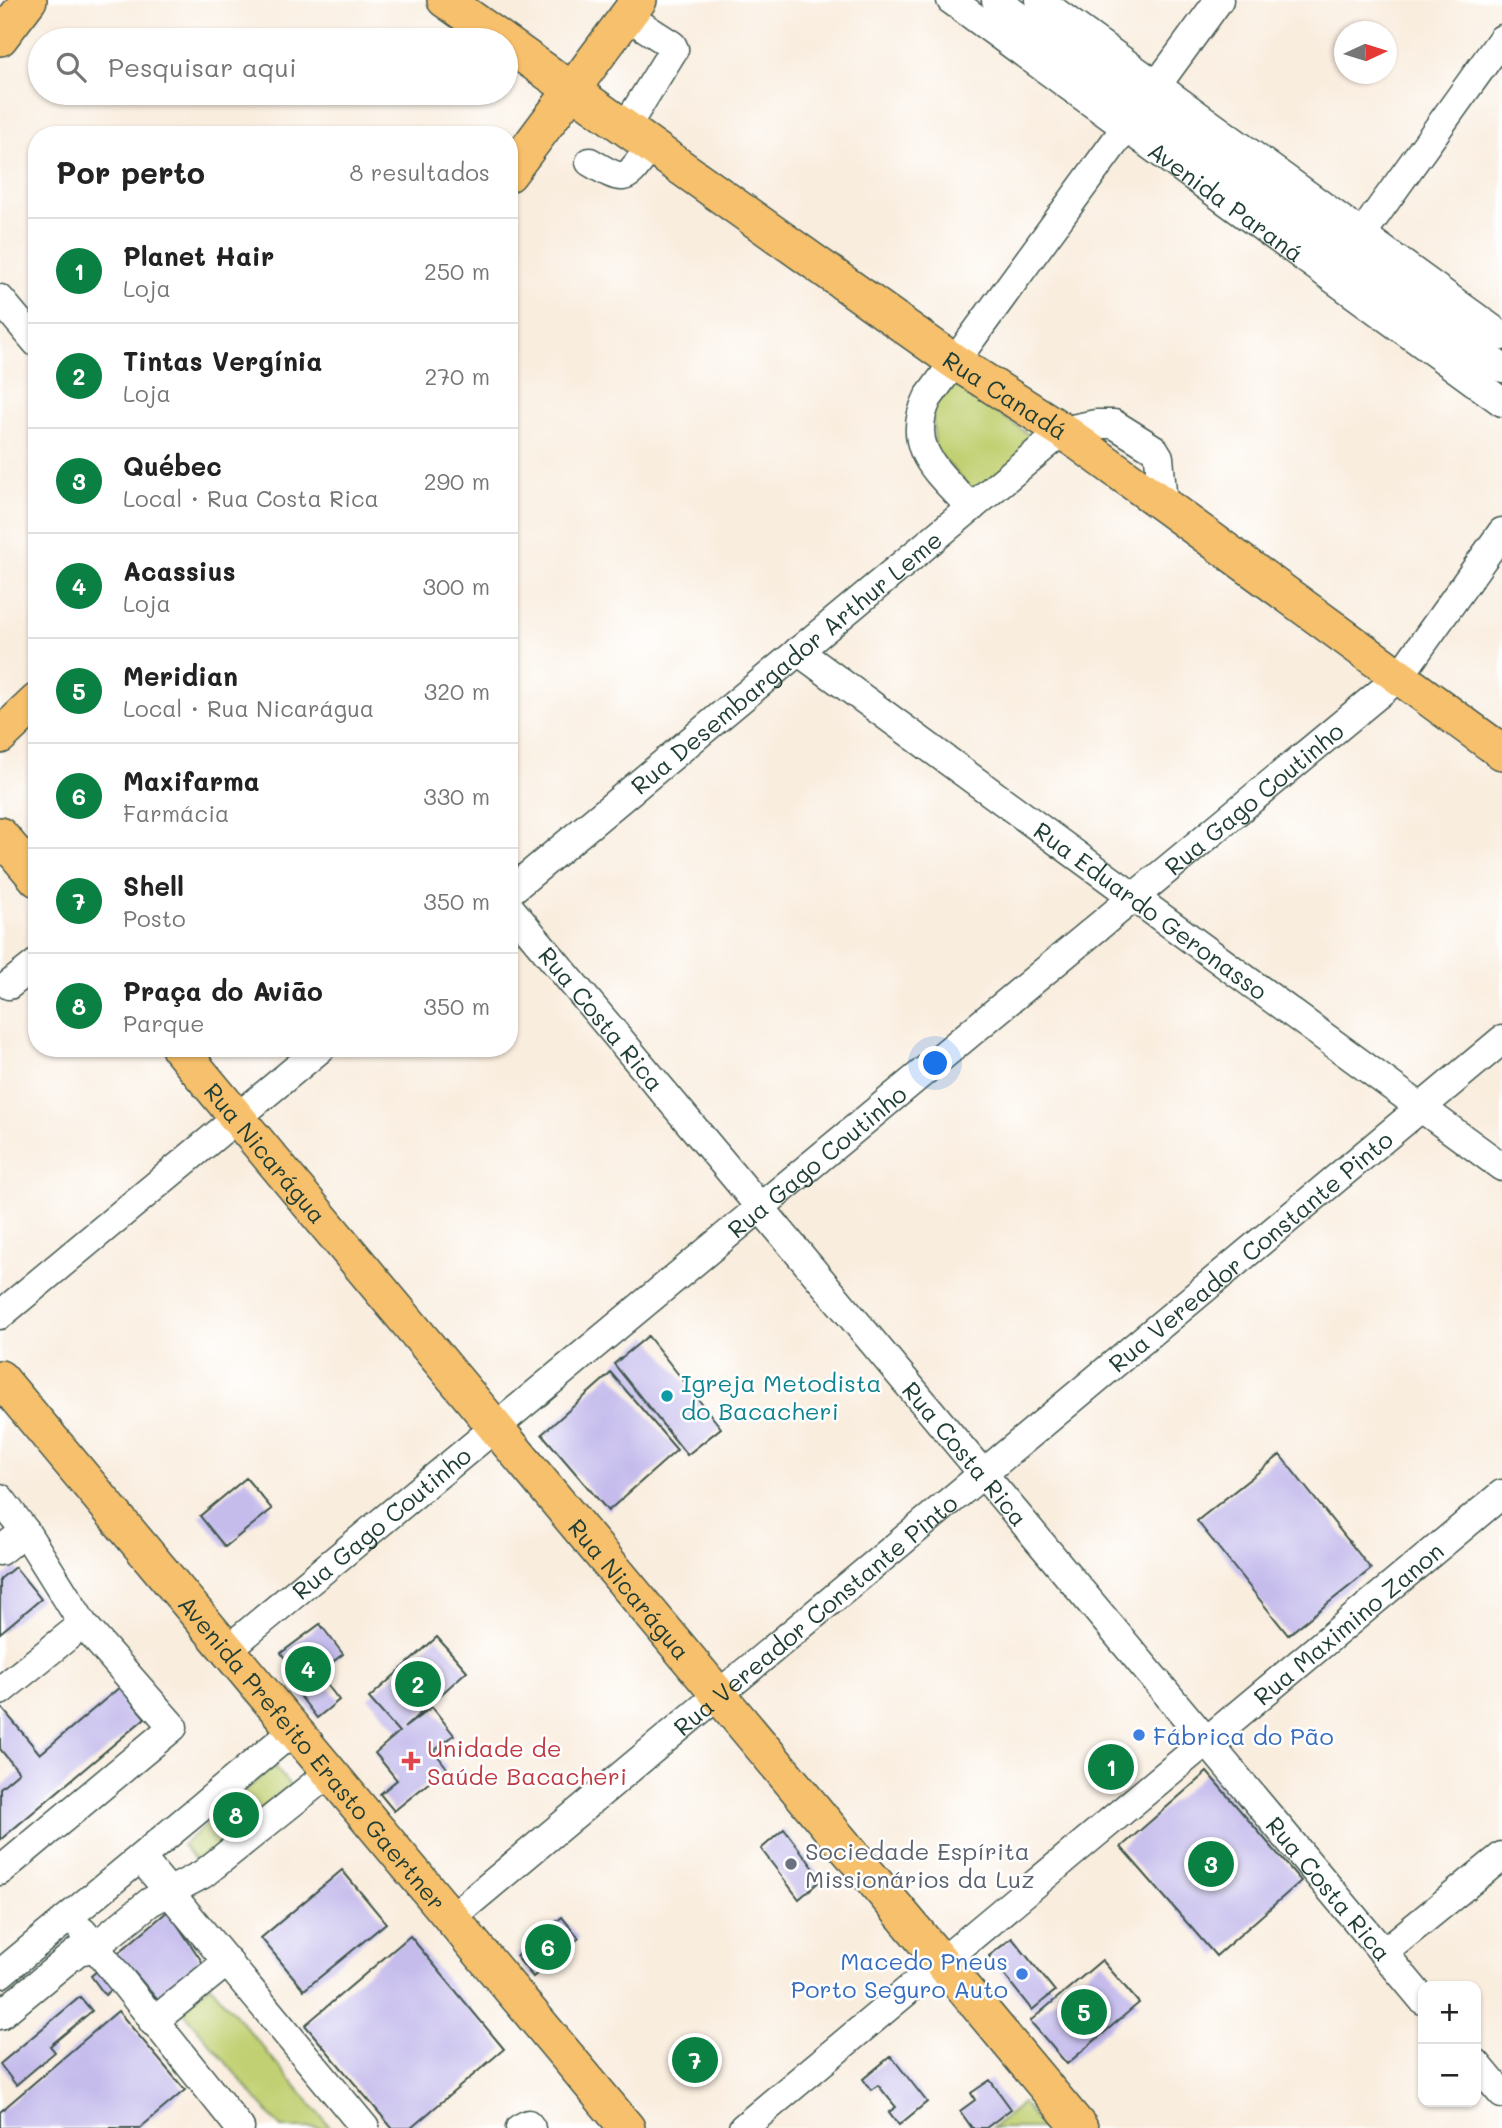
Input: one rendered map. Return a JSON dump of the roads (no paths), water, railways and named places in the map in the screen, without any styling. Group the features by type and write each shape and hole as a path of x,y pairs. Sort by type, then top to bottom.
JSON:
{"main road":[{"path":"0,38 29,0"},
{"name":"Rua Canadá","path":"445,0 484,28"},
{"path":"518,162 633,8"},
{"name":"Rua Canadá","path":"518,52 955,362 1063,431 1502,752"},
{"path":"0,736 28,710"},
{"path":"0,835 28,868"},
{"name":"Rua Nicarágua","path":"186,1057 1080,2128"},
{"name":"Avenida Prefeito Erasto Gaertner","path":"0,1378 627,2128"}],"street":[{"name":"Avenida Paraná","path":"951,0 1502,402"},
{"path":"996,0 1502,368"},
{"path":"1040,0 1502,336"},
{"path":"1157,85 1219,0"},
{"path":"590,162 615,177 624,177 631,172 638,137 674,49 633,8"},
{"path":"1362,234 1502,39"},
{"path":"971,508 927,458 918,430 920,413 928,398 1126,127"},
{"path":"0,299 28,332"},
{"name":"Rua Desembargador Arthur Leme","path":"518,884 1063,431"},
{"name":"Rua Gago Coutinho","path":"227,1650 1399,677 1502,532"},
{"name":"Rua Eduardo Geronasso","path":"798,651 1502,1167"},
{"name":"Rua Costa Rica","path":"518,919 1418,1994"},
{"path":"9,985 28,970"},
{"name":"Rua Vereador Constante Pinto","path":"451,1918 1502,1040"},
{"path":"0,1315 310,1057"},
{"name":"Rua Maximino Zanon","path":"743,2128 1502,1494"},
{"path":"0,1497 25,1531 83,1624 173,1727 0,1871"},
{"path":"0,1551 25,1531"},
{"path":"0,1691 83,1624"},
{"path":"0,1975 294,1730"},
{"path":"0,2015 78,1951 93,1948 149,1902 203,1874 330,1772"},
{"path":"1383,1953 1502,1856"},
{"path":"141,1858 365,2128"},
{"path":"71,1916 93,1948 240,2128"},
{"path":"153,2022 228,1961"},
{"path":"1481,2069 1502,2095"},
{"path":"520,2128 528,2124 531,2128"}],"place":[{"name":"Igreja Metodista do Bacacheri","path":"667,1396"},
{"name":"Acassius","path":"308,1669"},
{"name":"Tintas Vergínia","path":"418,1684"},
{"name":"Fábrica do Pão","path":"1139,1735"},
{"name":"Unidade de Saúde Bacacheri","path":"411,1761"},
{"name":"Planet Hair","path":"1111,1767"},
{"name":"Praça do Avião","path":"236,1815"},
{"name":"Sociedade Espírita Missionários da Luz","path":"791,1864"},
{"name":"Québec","path":"1211,1864"},
{"name":"Maxifarma","path":"548,1947"},
{"name":"Macedo Pneus Porto Seguro Auto","path":"1022,1974"},
{"name":"Meridian","path":"1084,2012"},
{"name":"Shell","path":"695,2060"}]}
